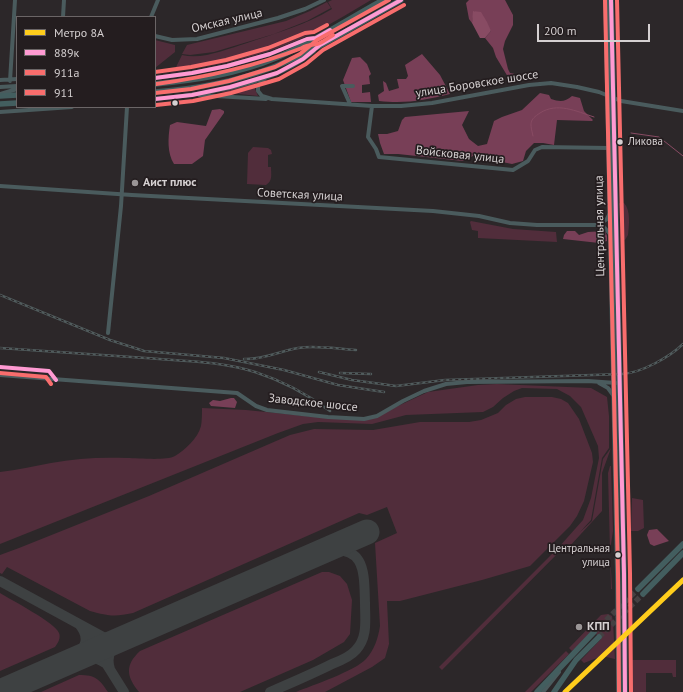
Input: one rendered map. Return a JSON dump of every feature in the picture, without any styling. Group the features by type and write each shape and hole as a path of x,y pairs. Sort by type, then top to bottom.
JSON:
{"main road":[{"path":"156,84 224,74 276,58 316,38 383,0"},
{"path":"156,92 194,88 234,80 275,67 320,45 400,0"},
{"path":"606,0 610,97"},
{"path":"610,97 611,0"},
{"path":"0,95 16,95"},
{"name":"Центральная улица","path":"610,97 610,213 624,573 624,692"},
{"name":"Центральная улица","path":"610,97 617,384 614,398 619,692"},
{"path":"0,104 16,103"},
{"path":"638,589 683,544"},
{"path":"643,594 683,553"},
{"path":"537,692 594,632"},
{"path":"554,692 576,660 599,637"}],"street":[{"path":"10,80 15,0"},
{"path":"63,16 64,0"},
{"path":"151,16 158,0"},
{"name":"Омская улица","path":"156,36 172,40 197,39 278,18 305,9 324,0"},
{"path":"156,78 227,66 270,54 307,39 316,38"},
{"path":"156,98 192,95 230,87 266,76 293,65 310,54 320,45"},
{"path":"266,76 259,83 258,89 263,97 272,99"},
{"path":"0,80 16,79"},
{"name":"улица Боровское шоссе","path":"192,95 372,106 401,106 432,103 544,83 580,87 600,92 621,101 683,110"},
{"path":"350,104 342,86 353,86"},
{"path":"0,87 16,88"},
{"path":"0,95 16,88"},
{"name":"Войсковая улица","path":"372,106 368,137 379,157 514,170 528,161 535,150 542,147 609,148"},
{"path":"0,112 58,108"},
{"path":"108,333 122,194 127,109"},
{"name":"Советская улица","path":"0,186 289,204 433,211 472,215 510,223 537,226 598,225"},
{"path":"610,213 606,219 598,225 608,230 611,235"},
{"name":"Заводское шоссе","path":"0,375 237,393 256,406 267,410 328,417 364,419 377,416 403,400 446,384 476,382 595,381 617,384"},
{"path":"595,381 608,388 614,398"},
{"path":"544,692 567,660"}],"shaded area":[{"path":"332,0 371,0 313,33 275,49 216,65 156,75 185,70 185,67 176,68 182,55 198,56 215,53 301,24 332,9 328,2"},
{"path":"469,0 505,0 513,15 513,25 505,41 503,49 508,69 510,73 515,74 514,77 508,77 496,57 493,48 485,38 491,31 474,11 472,23 469,19 466,3"},
{"path":"327,2 331,8 307,21 274,34 214,52 190,55 182,54 187,45 286,21"},
{"path":"473,11 481,12 491,31 485,38 480,38 472,23"},
{"path":"156,40 175,45 175,52 156,67"},
{"path":"422,54 440,75 450,94 415,101 379,101 378,95 384,91 383,81 386,83 389,91 399,88 397,79 406,79 408,76 405,65"},
{"path":"360,57 367,64 371,74 369,76 370,84 362,85 362,93 370,92 371,102 351,102 343,80 352,58"},
{"path":"256,83 255,89 258,96 220,92"},
{"path":"540,93 549,95 551,99 557,101 565,100 572,96 580,98 584,111 593,120 557,120 554,145 534,143 526,151 523,161 512,164 473,156 463,161 398,154 384,154 380,143 378,134 387,134 398,131 402,120 405,117 469,111 462,125 469,139 478,146 487,144 494,121 522,110"},
{"path":"220,109 224,111 224,113 205,140 203,156 192,164 174,164 169,150 170,125 177,122 206,126 212,110"},
{"path":"253,147 268,148 271,150 272,154 268,155 268,167 271,167 271,177 270,181 266,185 247,184 248,153"},
{"path":"619,203 624,203 629,214 628,235 625,240 621,239"},
{"path":"471,221 513,229 556,232 557,242 478,238 478,231 472,230"},
{"path":"567,231 575,231 579,235 588,232 605,231 607,241 599,243 563,239"},
{"path":"497,384 591,388 607,397 609,416 609,448 602,458 591,520 580,532 592,521 603,459 611,448 602,473 602,511 569,547 567,544 442,670 439,667 559,547 583,520 591,498 599,458 598,446 581,407 570,396 557,389 522,388 514,391 493,407 483,412 406,415 372,424 318,422 303,424 0,544 0,472 79,459 171,458 191,443 197,435 201,426 202,408 368,420 428,392"},
{"path":"525,397 552,397 561,399 568,403 579,419 592,453 593,462 584,501 577,516 570,526 530,566 400,601 387,601 389,644 385,658 372,667 325,692 296,692 344,673 361,664 369,655 377,639 380,626 375,543 397,533 387,507 367,515 359,513 133,613 112,615 90,611 7,567 2,574 0,573 0,555 149,496 290,435 314,429 373,430 420,422 469,422 481,420 498,413 506,405 516,399"},
{"path":"234,398 237,402 235,408 211,406 209,403 213,400 220,401"},
{"path":"610,466 613,531 610,551 608,473"},
{"path":"632,498 643,500 644,528 638,531 631,531"},
{"path":"657,529 669,541 654,546 650,544 647,535 649,530"},
{"path":"610,552 612,589 611,589"},
{"path":"322,572 329,572 340,576 347,584 352,600 350,634 344,642 313,660 240,692 139,692 132,681 129,671 130,666 135,656 140,651"},
{"path":"0,593 50,624 56,629 60,637 55,647 0,671"},
{"path":"608,614 612,616 613,622 615,659 602,656 584,663 581,660 601,639 593,631 572,651 569,648 601,615"},
{"path":"566,651 569,654 531,692 525,692"},
{"path":"630,660 676,660 676,677 673,677 672,673 646,673 646,692 630,692"},
{"path":"79,675 93,677 102,684 108,692 41,692"}],"waterway":[{"path":"533,136 531,122 536,115 546,110 553,108 567,109 594,117"},
{"path":"631,133 659,137 683,156"}],"taxiway":[{"path":"270,692 351,655 360,645 362,640 365,622 365,592 363,571 360,563 355,556 348,552 338,550 324,551"},
{"path":"0,581 79,624 89,636 124,692"},
{"path":"75,659 82,650 86,638 83,629 79,624 103,637 119,640"},
{"path":"110,669 108,661 110,653 113,646 119,640"},
{"path":"75,659 90,657 105,663"},
{"path":"7,692 15,686"}],"runway":[{"path":"0,692 367,532"}],"tunnel":[{"path":"594,632 638,589"},
{"path":"599,637 643,594"}],"railway":[{"path":"0,295 110,340 144,351 224,358 284,370 338,385 384,392"},
{"path":"319,372 352,380 396,386 445,380 622,374 638,371 655,364 683,344"},
{"path":"244,359 258,358 291,349 305,347 356,350"},
{"path":"0,348 187,361 242,368 285,384 313,399 330,411"},
{"path":"340,373 371,374"}],"metro line":[{"name":"8А","path":"565,692 683,580"}],"transit line":[{"name":"911","path":"156,93 191,89 229,81 275,67 300,54 317,40 389,0"},
{"name":"889к","path":"156,99 192,95 230,87 277,73 303,59 320,45 401,0"},
{"name":"911а","path":"605,0 618,573 619,692"},
{"name":"889к","path":"611,0 624,573 625,692"},
{"name":"911","path":"617,0 630,573 631,692"},
{"name":"911а","path":"156,105 193,101 231,93 279,79 306,64 323,50 404,5"},
{"name":"911","path":"156,72 226,60 268,48 305,33 314,32 327,25"},
{"name":"889к","path":"156,78 227,66 270,54 307,39 316,38 330,30"},
{"name":"911а","path":"156,84 212,75 248,66 323,42 333,35"},
{"name":"889к","path":"0,367 49,371 56,380"},
{"name":"911а","path":"0,373 46,377 51,384"}],"place":[{"name":"Ликова","path":"620,142"},
{"name":"Аист плюс","path":"135,183"},
{"name":"Центральная улица","path":"618,555"},
{"name":"КПП","path":"579,627"}]}
